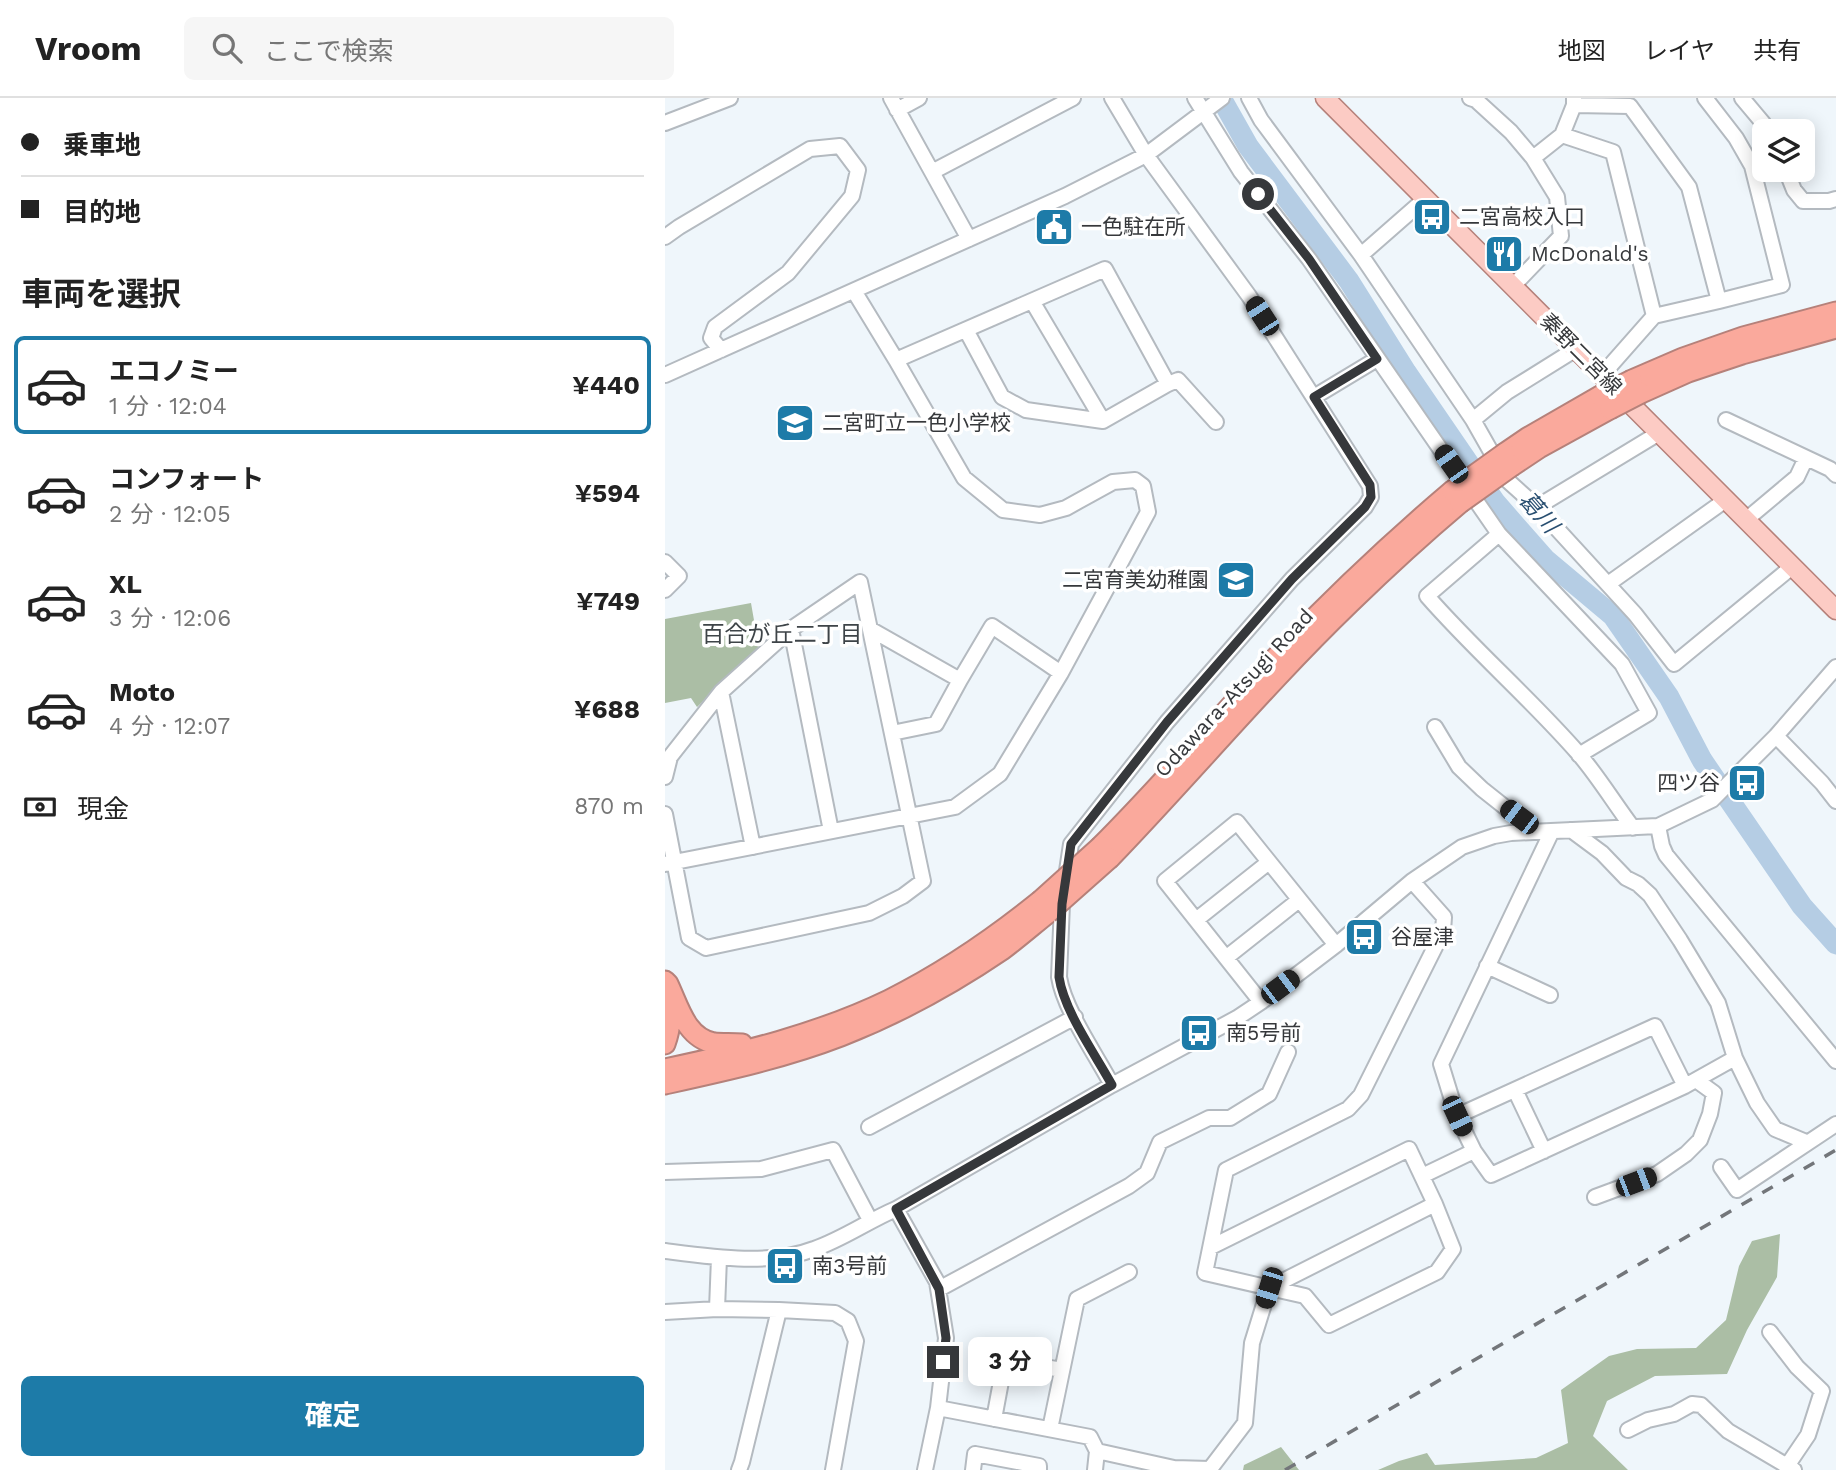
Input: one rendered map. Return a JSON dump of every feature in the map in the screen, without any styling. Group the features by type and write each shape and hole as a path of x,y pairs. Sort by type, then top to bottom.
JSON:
{"highway":[{"name":"Odawara-Atsugi Road","path":"665,1084 760,1062 840,1036 949,984 1003,949 1044,907 1105,852 1151,816 1261,694 1456,497 1508,459 1539,449 1605,403 1637,387 1682,358 1743,337 1836,312"},
{"name":"Odawara-Atsugi Road","path":"1637,387 1836,328"},
{"name":"Odawara-Atsugi Road","path":"665,1069 764,1045 834,1023 888,1000 942,971 1044,907"},
{"path":"665,981 681,1016 698,1036 714,1043 764,1045"},
{"path":"665,998 671,1015 670,1031 665,1044"}],"main road":[{"name":"秦野二宮線","path":"1325,98 1836,610"}],"street":[{"path":"665,124 730,98"},
{"path":"919,98 894,104 969,239"},
{"path":"932,172 1073,98"},
{"path":"1112,98 1146,155 1249,296 1370,485 1371,497 1365,507 1292,579 1167,722 1071,844 1062,904 1059,977 1064,996 1112,1085"},
{"path":"1195,98 1207,111 1241,172 1309,259 1499,534 1622,664 1649,713 1579,755"},
{"path":"665,375 1065,196 1146,155 1222,98"},
{"path":"1249,98 1261,120 1361,255 1473,420 1507,480 1537,507 1608,584 1674,664 1793,566"},
{"path":"1470,98 1476,100 1511,132 1534,158 1556,197 1560,236 1513,286"},
{"path":"1602,375 1654,316 1782,285 1752,166 1736,138 1705,98"},
{"path":"1742,98 1760,119"},
{"path":"1534,158 1562,135 1574,101 1630,106 1689,187 1719,302"},
{"path":"1562,135 1613,152 1654,316"},
{"path":"665,237 810,149 840,146 857,170 852,196 788,272 715,327 711,338 721,350"},
{"path":"1791,182 1803,201 1836,199"},
{"path":"1361,255 1426,198"},
{"path":"896,360 1105,269 1168,384"},
{"path":"669,864 955,807 1000,774 1061,673 1148,512 1143,486 1135,480 1113,482 1066,508 1040,515 1003,510 964,478 854,291"},
{"path":"1032,300 1103,421"},
{"path":"966,330 1002,397 1026,410 1103,421 1178,380 1216,422"},
{"path":"1473,420 1507,391 1576,349"},
{"path":"1314,397 1377,359"},
{"path":"1726,420 1830,468 1836,475"},
{"path":"1537,507 1659,433"},
{"path":"1747,519 1797,477 1806,458"},
{"path":"1608,584 1727,499"},
{"path":"1499,534 1427,596 1579,755 1633,828"},
{"path":"665,562 679,576 665,590"},
{"path":"665,776 670,757 720,692 791,629 860,582 923,881 903,896 869,913 706,948 689,938 669,864 665,814"},
{"path":"892,733 936,724 992,626 1061,673"},
{"path":"791,629 831,831"},
{"path":"870,629 960,680"},
{"path":"665,1251 719,1258 773,1258 811,1251 842,1238 1112,1085 1237,1018 1336,945 1412,881 1462,847 1494,836 1535,831 1658,826 1712,800 1776,736 1836,667"},
{"path":"720,692 753,847"},
{"path":"1435,727 1459,767 1535,831"},
{"path":"1776,736 1822,783 1836,802"},
{"path":"1261,1002 1165,881 1237,822 1336,945"},
{"path":"1658,826 1666,855 1836,1061"},
{"path":"1571,830 1602,853 1626,878 1644,889 1664,915 1718,1003 1735,1058 1757,1103 1775,1129 1806,1142"},
{"path":"1552,831 1441,1064 1457,1116 1474,1151 1491,1175 1690,1083 1735,1058"},
{"path":"1196,920 1269,862"},
{"path":"1211,1247 1409,1149 1453,1249 1437,1272 1329,1325 1305,1296 1205,1273 1226,1170 1348,1109 1361,1095 1443,931 1444,917 1412,881"},
{"path":"1227,957 1299,900"},
{"path":"1487,966 1550,995"},
{"path":"869,1127 1075,1017"},
{"path":"1457,1116 1655,1026 1690,1083 1714,1093 1710,1114 1700,1140 1686,1154 1657,1174 1595,1197"},
{"path":"939,1289 1129,1186 1146,1172 1160,1142 1209,1118 1230,1118 1269,1094 1288,1052"},
{"path":"1515,1090 1544,1151"},
{"path":"1721,1167 1737,1190 1836,1124"},
{"path":"665,1172 761,1169 833,1150 870,1220"},
{"path":"1422,1176 1474,1151"},
{"path":"1097,1451 1174,1469 1210,1469 1245,1423 1252,1343 1269,1288 1435,1204"},
{"path":"896,1209 939,1289 946,1338 937,1408 925,1470"},
{"path":"717,1309 719,1258"},
{"path":"1050,1429 1077,1300 1129,1272"},
{"path":"739,1470 779,1310"},
{"path":"665,1312 779,1310 835,1313 848,1321 856,1341 833,1470"},
{"path":"1628,1430 1649,1420 1674,1415 1692,1404 1701,1405 1728,1431 1790,1468 1808,1434 1822,1391 1797,1367 1770,1332"},
{"path":"994,1419 1005,1360 1062,1370"},
{"path":"937,1408 1090,1437 1097,1451 1095,1470"},
{"path":"972,1470 975,1454 1039,1466 1039,1470"}],"green space":[{"path":"751,603 759,649 697,707 691,698 665,703 665,619"},
{"path":"1780,1234 1777,1277 1747,1330 1727,1374 1655,1376 1607,1401 1593,1436 1628,1470 1378,1470 1427,1453 1435,1465 1536,1458 1568,1443 1561,1390 1609,1356 1637,1349 1696,1348 1726,1320 1739,1266 1752,1241"},
{"path":"1281,1447 1299,1470 1243,1470 1244,1465"}],"waterway":[{"name":"葛川","path":"1221,98 1248,146 1349,281 1406,372 1495,502 1545,559 1613,616 1669,697 1702,760 1802,906 1836,944"}],"railway":[{"path":"1285,1470 1836,1150"}],"place":[{"name":"二宮高校入口","path":"1432,217"},
{"name":"一色駐在所","path":"1054,227"},
{"name":"McDonald's","path":"1504,254"},
{"name":"二宮町立一色小学校","path":"795,423"},
{"name":"二宮育美幼稚園","path":"1236,580"},
{"name":"四ツ谷","path":"1747,783"},
{"name":"谷屋津","path":"1364,937"},
{"name":"南5号前","path":"1199,1033"},
{"name":"南3号前","path":"785,1266"}],"district":[{"name":"百合が丘二丁目","path":"782,634"}],"route":[{"path":"943,1362 946,1338 937,1282 896,1209 1112,1085 1064,996 1059,977 1062,904 1071,844 1167,722 1292,579 1365,507 1371,497 1370,485 1314,397 1377,359 1309,259 1258,194"}]}
